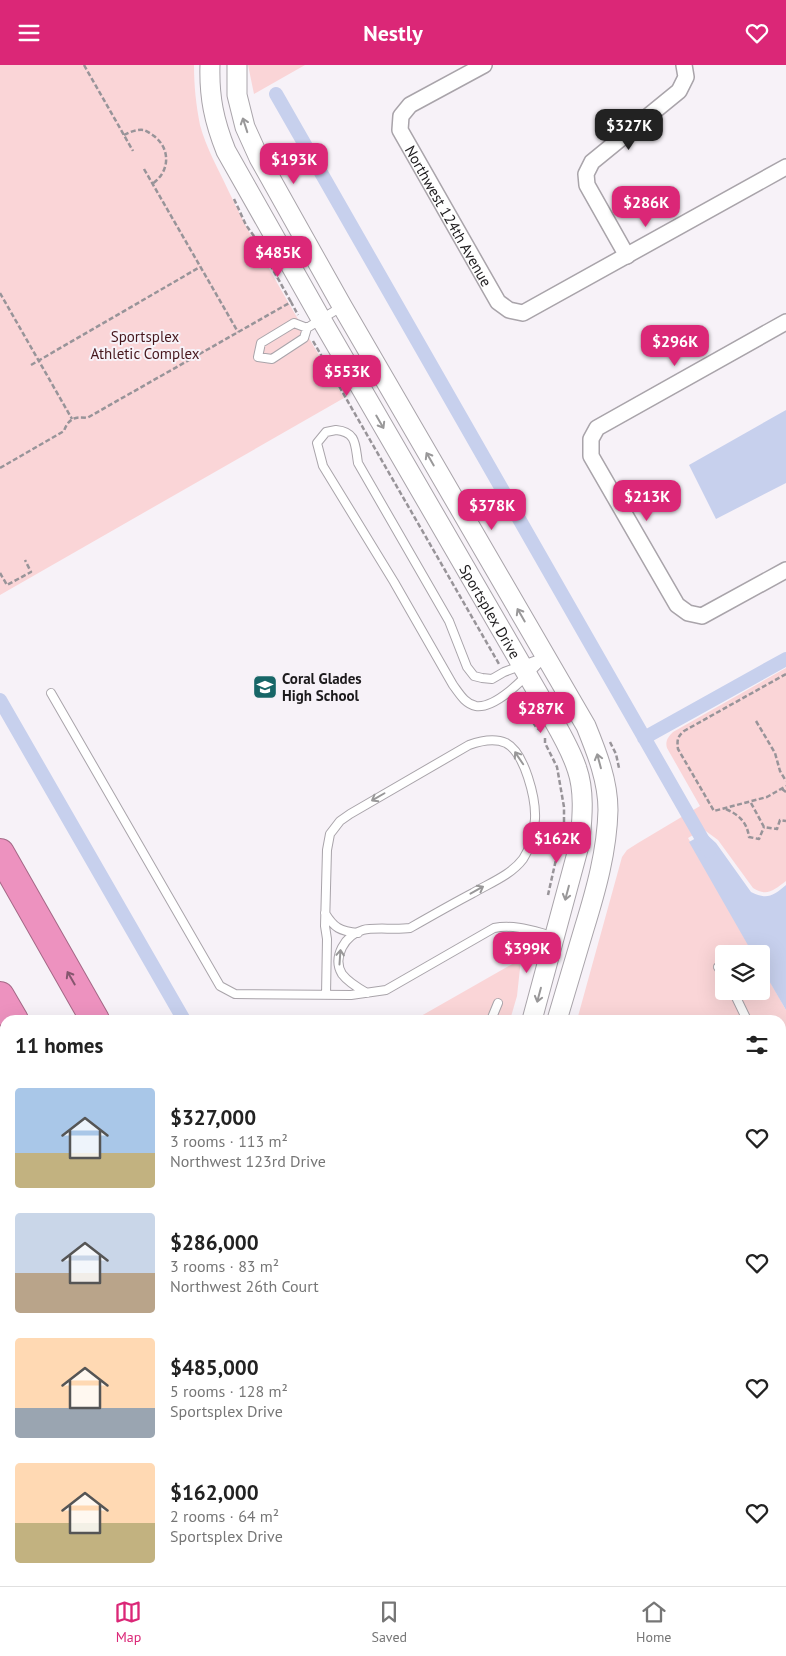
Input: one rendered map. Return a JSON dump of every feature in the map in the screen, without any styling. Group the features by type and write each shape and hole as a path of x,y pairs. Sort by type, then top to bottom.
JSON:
{"highway":[{"path":"0,853 92,1015"},
{"path":"0,996 11,1015"}],"street":[{"name":"Sportsplex Drive","path":"210,65 210,101 217,128 226,151 314,323 524,670 566,744 578,770 582,794 580,842 533,1015"},
{"name":"Sportsplex Drive","path":"237,65 237,95 245,127 259,158 342,306 586,726 597,753 603,775 608,809 605,849 596,889 558,1015"},
{"name":"Northwest 124th Avenue","path":"484,65 410,105 401,116 400,130 498,302 509,310 523,313 627,256"},
{"path":"684,65 686,77 679,91 592,163 586,174 587,185 627,256 786,167"},
{"path":"786,322 597,428 591,439 591,456 677,605 688,613 702,616 786,570"}],"lane":[{"path":"314,323 294,323 261,343 258,357 272,359 304,338 314,323 342,306"},
{"path":"524,670 512,689 484,705 475,706 465,701 453,685 399,590 323,466 317,443 326,432 346,431 352,435 358,463 449,621 466,667 474,676 492,679 524,670 545,657"},
{"path":"51,693 220,986 235,995 351,995 386,991 494,928 505,926 520,927 555,937"},
{"path":"326,995 327,939 325,913 327,850 330,835 340,821 469,745 480,741 506,743 517,753 526,768 535,817 532,841 522,859 509,873 410,928 363,930 350,937 341,947 338,959 342,973 353,985 367,993"},
{"path":"325,913 332,925 345,931 358,933"},
{"path":"737,1000 745,1015"},
{"path":"493,1015 498,1003"}],"path":[{"path":"84,65 133,151"},
{"path":"124,135 144,131 154,137 164,147 167,161 165,169 162,176 152,184"},
{"path":"144,169 238,332"},
{"path":"31,365 200,267"},
{"path":"0,293 72,419"},
{"path":"0,468 64,431 66,424 72,419 87,418 287,305"},
{"path":"0,573 7,585 31,572 25,560"},
{"path":"786,673 684,731 680,734 677,741 678,749 714,811 751,803 786,786"},
{"path":"756,721 775,753 780,771 786,781"},
{"path":"782,789 786,792"},
{"path":"751,803 764,827"},
{"path":"724,808 735,813 744,821 749,837 759,839 764,827"},
{"path":"764,827 776,829 780,820 786,821"}],"green space":[{"name":"Sportsplex Athletic Complex","path":"0,65 194,65 200,125 209,151 256,245 344,398 0,595"},
{"path":"248,65 305,65 254,94"},
{"path":"786,668 786,881 770,891 758,891 753,888 718,840 703,829 688,838 749,945 715,945 715,1000 770,1000 770,982 786,1010 786,1015 578,1015 622,857 627,850 700,806 667,748 668,737 673,732"},
{"path":"521,959 517,996 511,1015 423,1015"}],"water":[{"path":"786,410 786,483 716,519 689,465"},
{"path":"705,833 716,843 751,892 761,896 770,896 786,885 786,1010 770,982 770,945 748,945 689,842"}],"waterway":[{"path":"276,94 709,851"},
{"path":"644,738 786,659"},
{"path":"0,700 181,1015"}],"place":[{"name":"Coral Glades High School","path":"265,687"}]}
